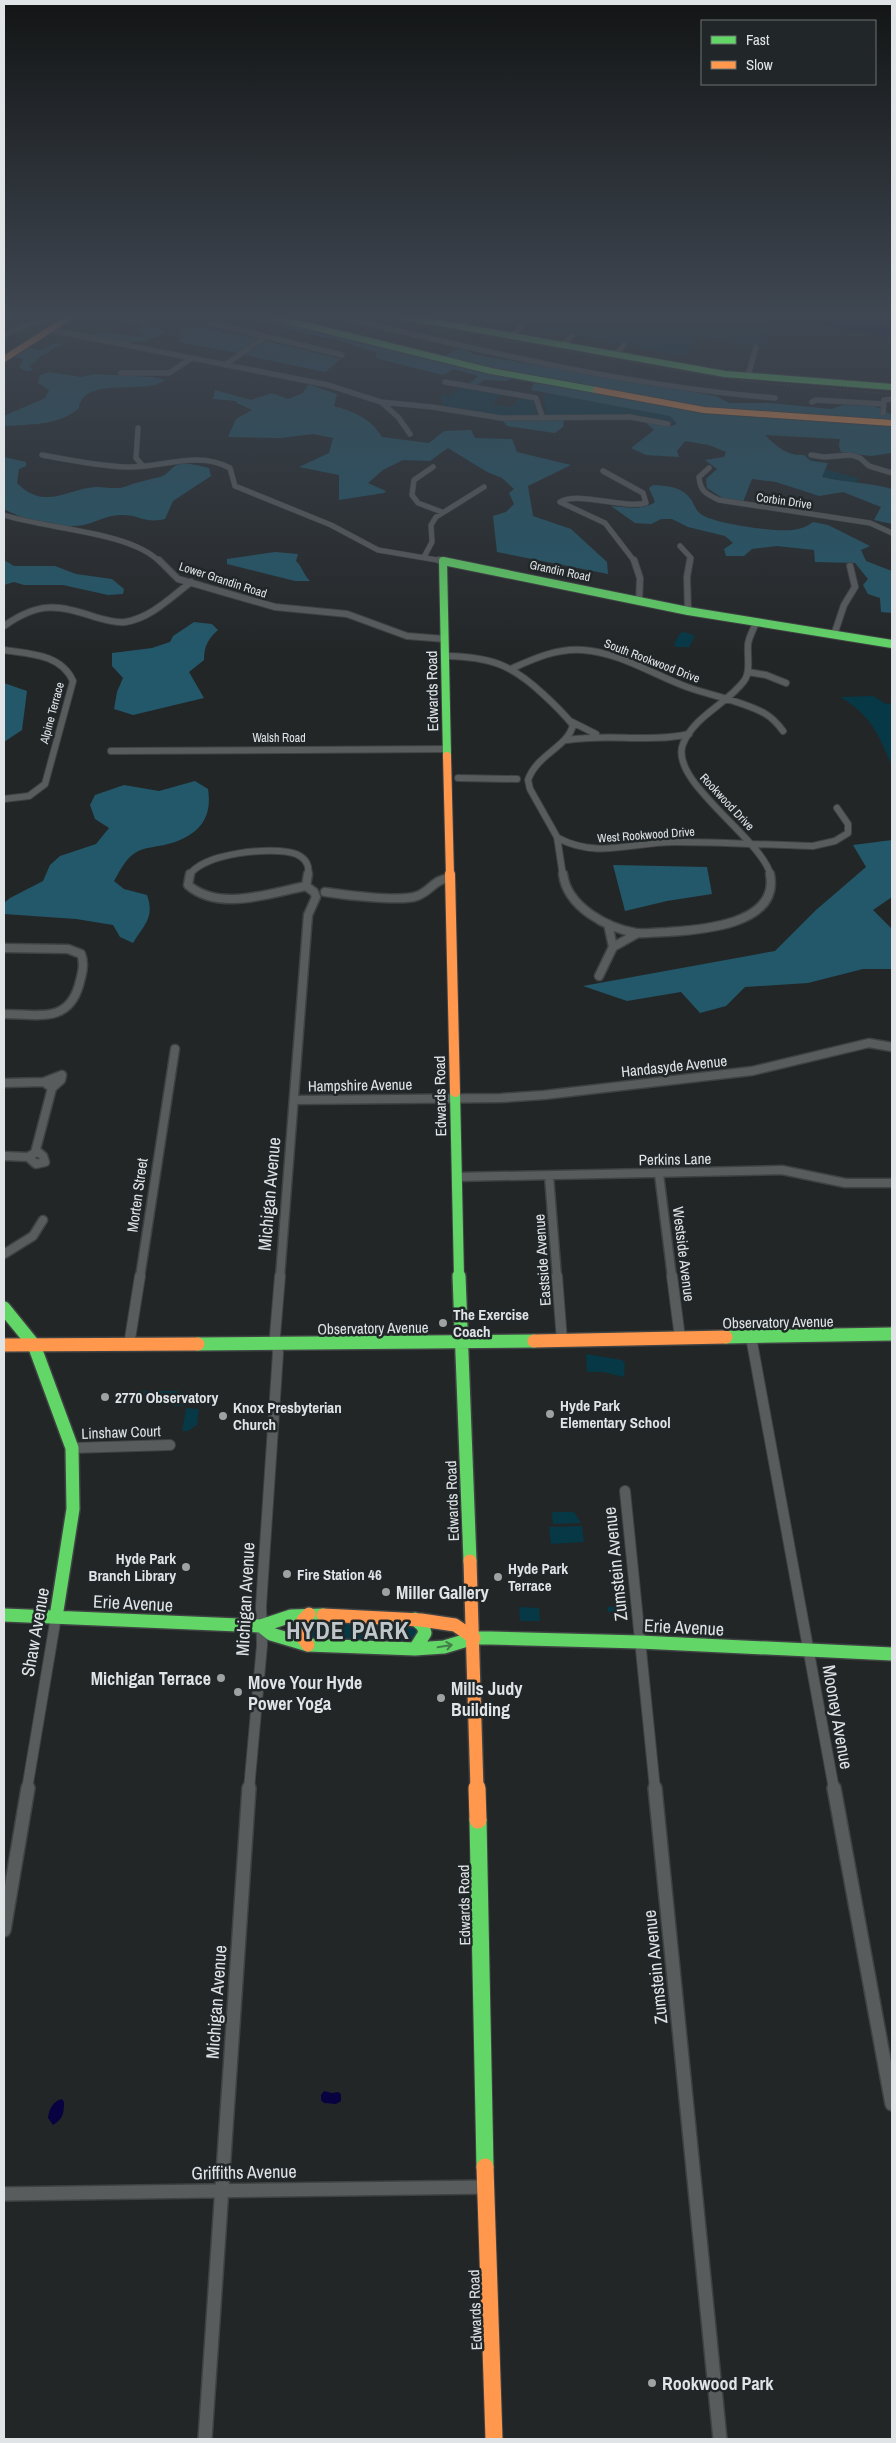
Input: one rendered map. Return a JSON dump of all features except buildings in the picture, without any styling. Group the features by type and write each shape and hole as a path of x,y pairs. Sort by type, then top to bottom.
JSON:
{"main road":[{"name":"Grandin Road","path":"443,561 639,602 756,623 892,644"},
{"name":"Edwards Road","path":"443,561 458,1177 460,1342 474,1638 486,2188 494,2439"},
{"name":"Shaw Avenue","path":"4,1308 34,1345 72,1448 75,1490 56,1617"},
{"name":"Observatory Avenue","path":"4,1345 562,1341 892,1334"},
{"name":"Erie Avenue","path":"4,1615 261,1626 274,1619 309,1614 415,1619 455,1624 474,1638"},
{"path":"308,1645 300,1634 300,1624 309,1614"},
{"path":"415,1619 422,1623 425,1628 422,1642 415,1649"},
{"name":"Erie Avenue","path":"261,1626 271,1634 308,1645 415,1649 444,1648 474,1638 640,1642 892,1654"}],"street":[{"path":"138,429 136,458 143,466"},
{"path":"406,429 410,434"},
{"path":"42,455 92,463 143,466"},
{"path":"811,455 824,457 851,455 860,458 869,466 892,473"},
{"name":"Grandin Road","path":"143,466 182,461 219,463 230,468 235,486 331,525 378,550 443,561"},
{"path":"432,467 414,480 412,494 418,502 442,512"},
{"name":"Corbin Drive","path":"709,468 699,477 700,488 706,494 720,500 870,523 892,533"},
{"path":"603,471 643,493 646,503 634,506 581,498 562,500 560,502 573,511 601,520 614,532 619,543 632,557 637,568 641,583 639,602"},
{"path":"424,557 432,542 433,521 442,512 484,487"},
{"name":"Lower Grandin Road","path":"4,514 29,523 80,531 144,550 161,561 174,576 275,607 347,614 407,636 445,639"},
{"path":"680,546 691,558 687,577 688,611"},
{"path":"834,635 844,605 855,587 850,566"},
{"path":"4,626 30,608 50,605 110,621 130,622 144,617 191,582"},
{"path":"681,752 682,746 689,734 745,680 748,672 747,650 756,623"},
{"name":"Alpine Terrace","path":"4,650 55,661 69,672 72,681 45,784 29,796 4,799"},
{"name":"South Rookwood Drive","path":"513,668 538,656 554,651 591,650 612,656 695,690 763,712 775,721 783,731"},
{"path":"446,656 479,658 513,668 524,675 570,721 600,735"},
{"path":"748,672 766,675 786,683"},
{"path":"567,740 573,730 570,721"},
{"path":"517,779 530,773 544,754 567,740 600,735 661,739 689,734"},
{"path":"661,739 674,745 681,752"},
{"name":"Walsh Road","path":"111,751 448,750"},
{"name":"Rookwood Drive","path":"638,933 716,927 734,922 753,913 766,900 772,880 768,865 752,844 693,782 684,767 681,752"},
{"path":"530,773 529,784 558,838 567,891 578,904 608,924 638,933"},
{"path":"458,778 517,779 529,784"},
{"name":"West Rookwood Drive","path":"558,838 573,846 601,850 673,842 803,847 834,841 847,834 849,829 837,808"},
{"path":"560,853 573,846"},
{"path":"281,852 295,854 305,860 309,869 306,886 242,897 216,898 194,892 188,885 187,880 194,866 206,860 223,856 281,852"},
{"path":"325,892 357,897 414,897 421,895 433,882 450,878"},
{"name":"Michigan Avenue","path":"205,2439 246,1824 262,1645 261,1626 278,1352 275,1336 308,915 316,897 314,892 306,886"},
{"path":"599,976 612,947 608,924"},
{"path":"612,947 638,933"},
{"path":"4,948 68,948 77,951 83,956 84,962 74,1002 62,1011 51,1014 4,1014"},
{"name":"Handasyde Avenue","path":"455,1098 544,1095 734,1074 792,1063 851,1046 869,1043 892,1046"},
{"name":"Morten Street","path":"129,1345 175,1049"},
{"path":"4,1083 44,1082 62,1075 61,1080 52,1088 37,1151 28,1157 4,1156"},
{"path":"44,1082 52,1088"},
{"name":"Hampshire Avenue","path":"294,1100 455,1098"},
{"path":"28,1157 36,1164 44,1162 43,1156 37,1151"},
{"name":"Perkins Lane","path":"458,1177 782,1170 845,1183 892,1183"},
{"name":"Westside Avenue","path":"659,1174 680,1338"},
{"name":"Eastside Avenue","path":"549,1176 562,1341"},
{"path":"4,1254 33,1236 43,1220"},
{"name":"Mooney Avenue","path":"751,1337 892,2104"},
{"name":"Linshaw Court","path":"72,1448 170,1445"},
{"name":"Zumstein Avenue","path":"625,1491 720,2439"},
{"name":"Shaw Avenue","path":"4,1930 56,1617"},
{"name":"Griffiths Avenue","path":"4,2194 486,2188"}],"shaded area":[{"path":"232,429 376,429 382,437 429,443 444,431 471,430 475,438 512,439 517,452 571,465 528,486 533,516 571,529 607,562 608,574 497,552 493,516 506,512 514,504 509,493 514,489 502,478 487,472 448,448 430,461 403,460 383,470 368,483 386,491 384,493 339,500 339,475 299,467 329,453 333,438 313,434 280,438 228,437"},
{"path":"528,429 560,429 555,433"},
{"path":"677,429 717,429 793,455 828,464 824,469 860,479 846,491"},
{"path":"892,429 892,453 871,456 841,452 839,446 840,439 765,435 778,447 787,452 804,455 811,461 828,463 822,477 892,489 892,524 874,520 881,507 843,492 819,496 776,482 752,479 743,502 724,499 707,488 706,479 717,469 705,460 724,457 726,452 709,445 685,441 677,451 679,457 646,455 631,448 654,430"},
{"path":"4,457 26,462 26,466 19,469 17,483 37,496 46,497 96,487 123,487 162,476 175,466 182,464 209,468 211,476 173,501 165,519 146,520 127,515 114,515 81,526 67,526 29,519 4,509"},
{"path":"653,485 672,487 685,493 691,499 696,509 702,515 709,518 746,527 772,530 792,530 813,522 828,525 870,546 861,550 866,561 892,571 892,613 881,612 880,598 868,594 863,585 868,579 855,563 815,562 814,550 777,546 752,549 744,556 726,556 724,549 733,543 725,536 688,527 672,519 661,519 651,524 635,523 611,506 634,508 650,505 655,502 649,488"},
{"path":"275,552 298,554 296,561 310,581 295,581 227,564 227,559"},
{"path":"4,560 14,566 55,566 76,574 112,579 124,589 123,594 108,595 63,585 24,585 14,582 4,585"},
{"path":"194,622 212,624 218,630 207,643 204,660 189,672 204,698 133,715 114,709 117,692 123,678 112,666 112,653 152,648 170,642 173,636"},
{"path":"685,632 695,636 689,647 676,647 674,644 680,633"},
{"path":"4,683 27,691 22,730 4,742"},
{"path":"873,696 886,704 892,703 892,766 878,735 866,718 840,697"},
{"path":"195,781 208,789 208,810 201,825 178,841 142,849 135,853 120,870 114,881 124,889 147,895 150,910 149,916 133,943 120,937 113,925 76,919 4,914 4,903 43,881 50,865 60,856 96,844 109,828 95,819 90,805 95,795 124,785 159,791"},
{"path":"892,840 892,897 873,910 892,929 892,969 863,969 808,983 745,987 726,1006 700,1013 681,992 627,1001 583,986 775,951 816,910 866,867 853,845"},
{"path":"613,865 707,867 712,894 667,901 625,911"},
{"path":"586,1354 622,1360 625,1363 624,1377 603,1372 587,1372"},
{"path":"142,1391 177,1391 179,1398 185,1398 184,1406 173,1406 174,1398 141,1398"},
{"path":"186,1408 199,1409 197,1425 188,1431 182,1431"},
{"path":"552,1512 574,1512 581,1523 553,1524"},
{"path":"582,1526 584,1542 551,1544 549,1527"},
{"path":"614,1586 622,1586 624,1611 608,1612 607,1607 616,1606"},
{"path":"519,1607 539,1608 540,1621 520,1621"},
{"path":"315,1620 412,1624 419,1635 411,1643 310,1639 306,1625"},
{"path":"324,2091 338,2092 341,2094 341,2101 336,2104 324,2103 321,2100 321,2095"},
{"path":"62,2099 64,2109 62,2115 53,2125 48,2118 49,2112 54,2104"}],"traffic: fast":[{"path":"447,756 443,561 688,611 892,644"},
{"path":"455,1092 460,1342 470,1561"},
{"path":"4,1308 34,1345 72,1448 74,1467 73,1509 56,1617"},
{"path":"726,1337 892,1334"},
{"path":"198,1344 534,1341"},
{"path":"4,1615 261,1626 291,1616 323,1615"},
{"path":"415,1619 423,1626 425,1633 415,1649"},
{"path":"261,1626 271,1634 308,1645 415,1649 444,1647 474,1638 491,1638 640,1642 892,1654"},
{"path":"478,1820 485,2167"}],"traffic: slow":[{"path":"447,756 455,1092"},
{"path":"534,1341 726,1337"},
{"path":"4,1345 198,1344"},
{"path":"470,1561 478,1820"},
{"path":"308,1645 300,1634 303,1620 309,1614"},
{"path":"323,1615 421,1620 455,1625 474,1638"},
{"path":"485,2167 494,2439"}],"place":[{"name":"The Exercise Coach","path":"443,1323"},
{"name":"2770 Observatory","path":"105,1397"},
{"name":"Hyde Park Elementary School","path":"550,1414"},
{"name":"Knox Presbyterian Church","path":"223,1416"},
{"name":"Hyde Park Branch Library","path":"186,1567"},
{"name":"Fire Station 46","path":"287,1574"},
{"name":"Hyde Park Terrace","path":"498,1577"},
{"name":"Miller Gallery","path":"386,1592"},
{"name":"Michigan Terrace","path":"221,1678"},
{"name":"Move Your Hyde Power Yoga","path":"238,1692"},
{"name":"Mills Judy Building","path":"441,1698"},
{"name":"Rookwood Park","path":"652,2383"}],"district":[{"name":"HYDE PARK","path":"348,1630"}]}
